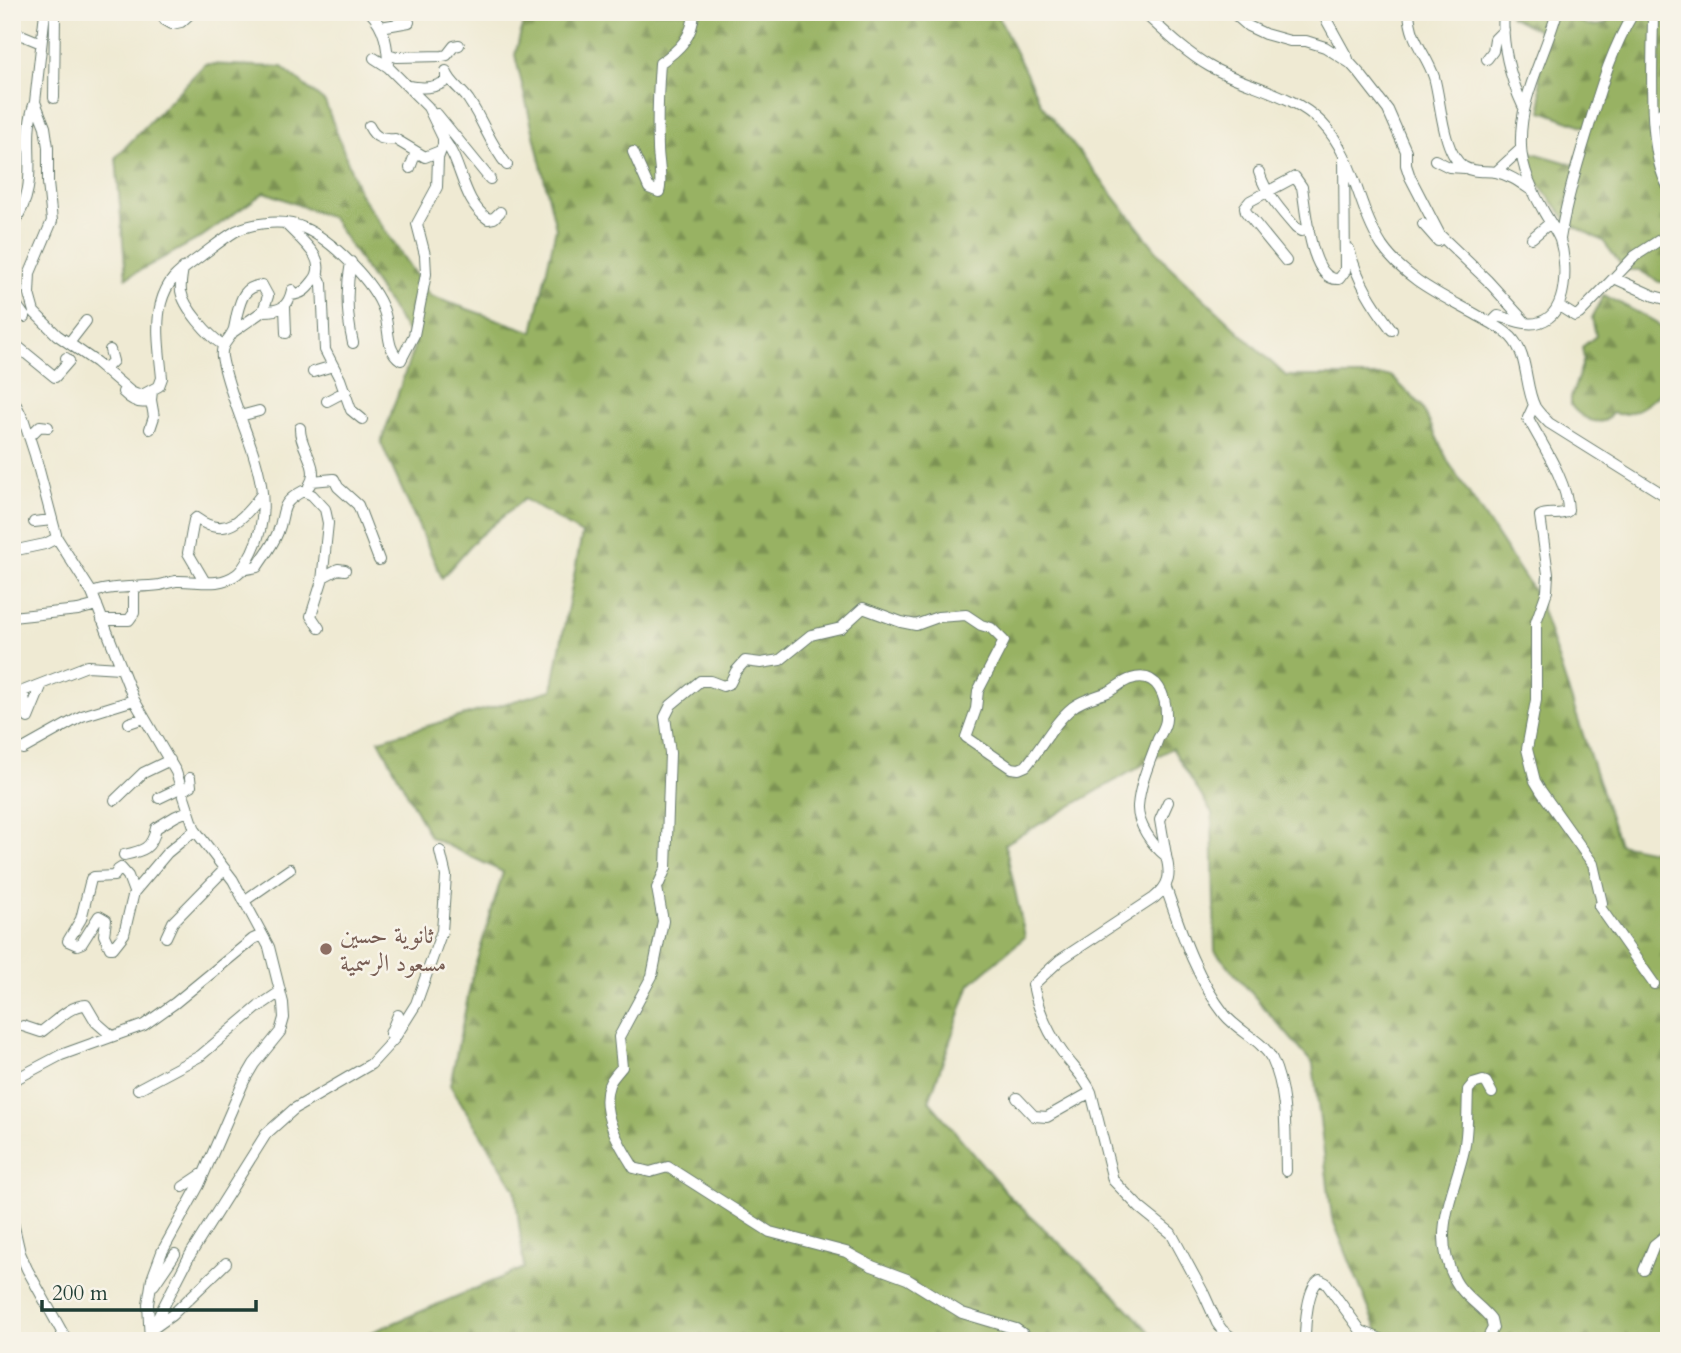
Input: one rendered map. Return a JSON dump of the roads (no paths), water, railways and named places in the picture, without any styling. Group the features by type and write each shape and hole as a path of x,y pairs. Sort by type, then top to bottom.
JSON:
{"street":[{"path":"12,226 27,198 31,167 31,111 35,102 45,12"},
{"path":"54,98 55,12"},
{"path":"161,12 165,20 172,24 181,22 192,12"},
{"path":"370,12 382,27 390,70"},
{"path":"633,152 649,188 659,192 661,183 658,169 657,107 660,63 684,43 692,29 694,12"},
{"path":"1143,12 1181,46 1210,67 1276,94 1304,109 1329,132 1344,155 1374,232 1402,270 1491,323 1511,338 1520,351 1534,405 1549,423 1669,498"},
{"path":"1232,12 1257,31 1281,39 1314,42 1350,63"},
{"path":"1322,12 1350,63 1388,110 1406,151 1406,165 1417,192 1440,236 1487,280 1526,323"},
{"path":"1409,12 1412,36 1435,79 1449,141 1455,157 1465,168"},
{"path":"1504,12 1504,30 1515,89 1523,106"},
{"path":"1557,12 1523,106 1521,149 1534,192 1559,239"},
{"path":"1491,323 1498,316 1526,323 1540,323 1559,306 1564,288 1559,239 1571,184 1604,74 1614,48 1634,12"},
{"path":"1653,12 1654,141 1660,171 1669,188"},
{"path":"382,27 409,22"},
{"path":"1487,59 1493,51 1494,39 1504,30"},
{"path":"12,31 41,43"},
{"path":"408,86 435,87 446,81 444,74 447,55 452,47 458,45"},
{"path":"388,54 397,57 447,55"},
{"path":"374,58 438,115 490,179"},
{"path":"390,70 403,71"},
{"path":"444,74 470,100 492,146 507,165"},
{"path":"35,102 45,127 48,147 52,220 32,266 29,294 34,312 131,392 152,396"},
{"path":"1654,122 1669,104"},
{"path":"428,107 443,138 456,156 464,185 478,208 488,219 494,218 500,212"},
{"path":"369,127 374,135 385,140 395,139 425,157 440,151"},
{"path":"150,429 154,417 152,396 162,378 158,318 167,287 183,267 237,231 252,226 285,223 305,228 324,239 351,262 382,304 391,348 401,360 410,345 420,310 426,264 417,223 437,187 443,138"},
{"path":"1496,172 1521,149"},
{"path":"410,169 416,152"},
{"path":"1286,261 1246,212 1245,207 1250,201 1295,177 1302,187 1320,270 1334,280 1343,276 1344,155"},
{"path":"1435,160 1449,167 1496,172 1511,177 1534,192"},
{"path":"1259,172 1268,192 1296,228 1301,231 1309,228"},
{"path":"285,223 314,254 320,268 318,275 302,294 291,293 285,307 286,333"},
{"path":"1532,238 1550,223"},
{"path":"1423,224 1440,243 1454,248"},
{"path":"1559,306 1575,316 1579,314 1635,256 1669,234"},
{"path":"1345,235 1356,274 1392,330"},
{"path":"12,236 12,287"},
{"path":"351,262 348,287 349,325 353,343"},
{"path":"183,267 181,289 184,298 204,327 223,345"},
{"path":"318,275 322,284 325,350 346,391 351,410 362,419"},
{"path":"1614,278 1669,300"},
{"path":"233,332 242,296 258,285 265,287 268,296 263,311"},
{"path":"12,299 25,317"},
{"path":"241,570 258,537 261,495 258,463 222,357 223,345 233,332 263,311 285,307"},
{"path":"69,343 86,321"},
{"path":"12,342 55,377 69,361 66,358"},
{"path":"100,366 113,361 110,350"},
{"path":"313,372 333,366"},
{"path":"327,401 346,391"},
{"path":"13,399 42,476 57,538 92,593 134,700 170,760 183,788 195,830 225,869 262,935 274,961 284,1018 280,1032 244,1081 205,1172 168,1237 151,1287 148,1304 150,1334"},
{"path":"1534,405 1528,418 1562,485 1568,511 1562,515 1545,513 1540,516 1548,574 1547,591 1536,622 1536,700 1528,754 1535,781 1593,864 1602,903 1599,906 1654,984"},
{"path":"240,416 259,411"},
{"path":"29,437 40,426 48,427"},
{"path":"300,428 302,444 310,459 312,481"},
{"path":"92,593 103,589 174,581 217,583 241,570 257,567 278,531 282,509 312,481 334,479 338,488 358,505 379,560"},
{"path":"303,491 312,495 327,515 323,598 311,615 318,628"},
{"path":"205,582 188,553 194,520 196,518 203,524 216,528 234,524 244,517 261,495"},
{"path":"34,522 52,520"},
{"path":"12,551 45,544 57,538"},
{"path":"323,577 338,569 345,570"},
{"path":"102,620 128,620 134,613 134,587"},
{"path":"12,617 78,610 97,605"},
{"path":"1033,1341 1016,1329 962,1312 907,1279 872,1266 846,1252 770,1232 668,1167 650,1172 634,1168 623,1151 606,1107 609,1084 622,1067 619,1037 652,976 663,921 657,888 666,867 670,753 665,717 671,705 700,681 723,685 730,683 745,660 761,663 780,660 811,635 841,628 863,608 916,625 938,617 966,615 991,628 1004,641 978,691 976,709 966,737 1011,768 1026,766 1062,718 1083,701 1109,691 1129,679 1153,681 1161,688 1166,721 1144,776 1138,808 1140,822 1158,850 1166,856"},
{"path":"42,684 87,666 120,668"},
{"path":"23,749 82,716 134,700"},
{"path":"129,723 144,718"},
{"path":"115,800 143,773 170,760"},
{"path":"159,798 191,786 190,778"},
{"path":"1168,802 1160,820 1170,874 1166,887 1186,945 1212,997 1227,1017 1271,1057 1285,1113 1286,1171"},
{"path":"124,855 143,851 154,838 156,828 188,811"},
{"path":"134,892 128,876 121,869 114,876 91,879 81,919 68,940 77,945 82,943 99,916 106,920 105,940 110,948 113,948 124,933 134,892 167,853 195,830"},
{"path":"150,1334 190,1255 266,1135 294,1109 371,1064 394,1039 416,1004 442,931 446,876 440,851"},
{"path":"166,937 173,922 225,869"},
{"path":"244,901 290,869"},
{"path":"1166,887 1060,960 1033,985 1049,1031 1088,1083 1113,1180 1172,1235 1217,1323 1236,1341"},
{"path":"12,1081 61,1055 144,1025 253,939 262,935"},
{"path":"138,1088 194,1063 258,1007 280,992"},
{"path":"23,1026 41,1032 81,1004 86,1005 96,1022 112,1036"},
{"path":"371,1064 392,1031 398,1016"},
{"path":"122,1023 133,1029"},
{"path":"1486,1341 1493,1328 1491,1320 1456,1282 1443,1231 1452,1185 1464,1148 1468,1090 1473,1084 1483,1081 1492,1093"},
{"path":"1017,1098 1034,1116 1047,1117 1091,1092"},
{"path":"183,1187 205,1172"},
{"path":"12,1218 27,1269 65,1337 73,1341"},
{"path":"1644,1270 1654,1245 1669,1233"},
{"path":"151,1287 175,1254"},
{"path":"150,1334 226,1263"},
{"path":"1305,1341 1307,1309 1314,1285 1320,1280 1326,1283 1361,1331 1386,1341"},
{"path":"12,1337 19,1341"}],"place":[{"name":"ثانوية حسين مسعود الرسمية","path":"326,949"}]}
